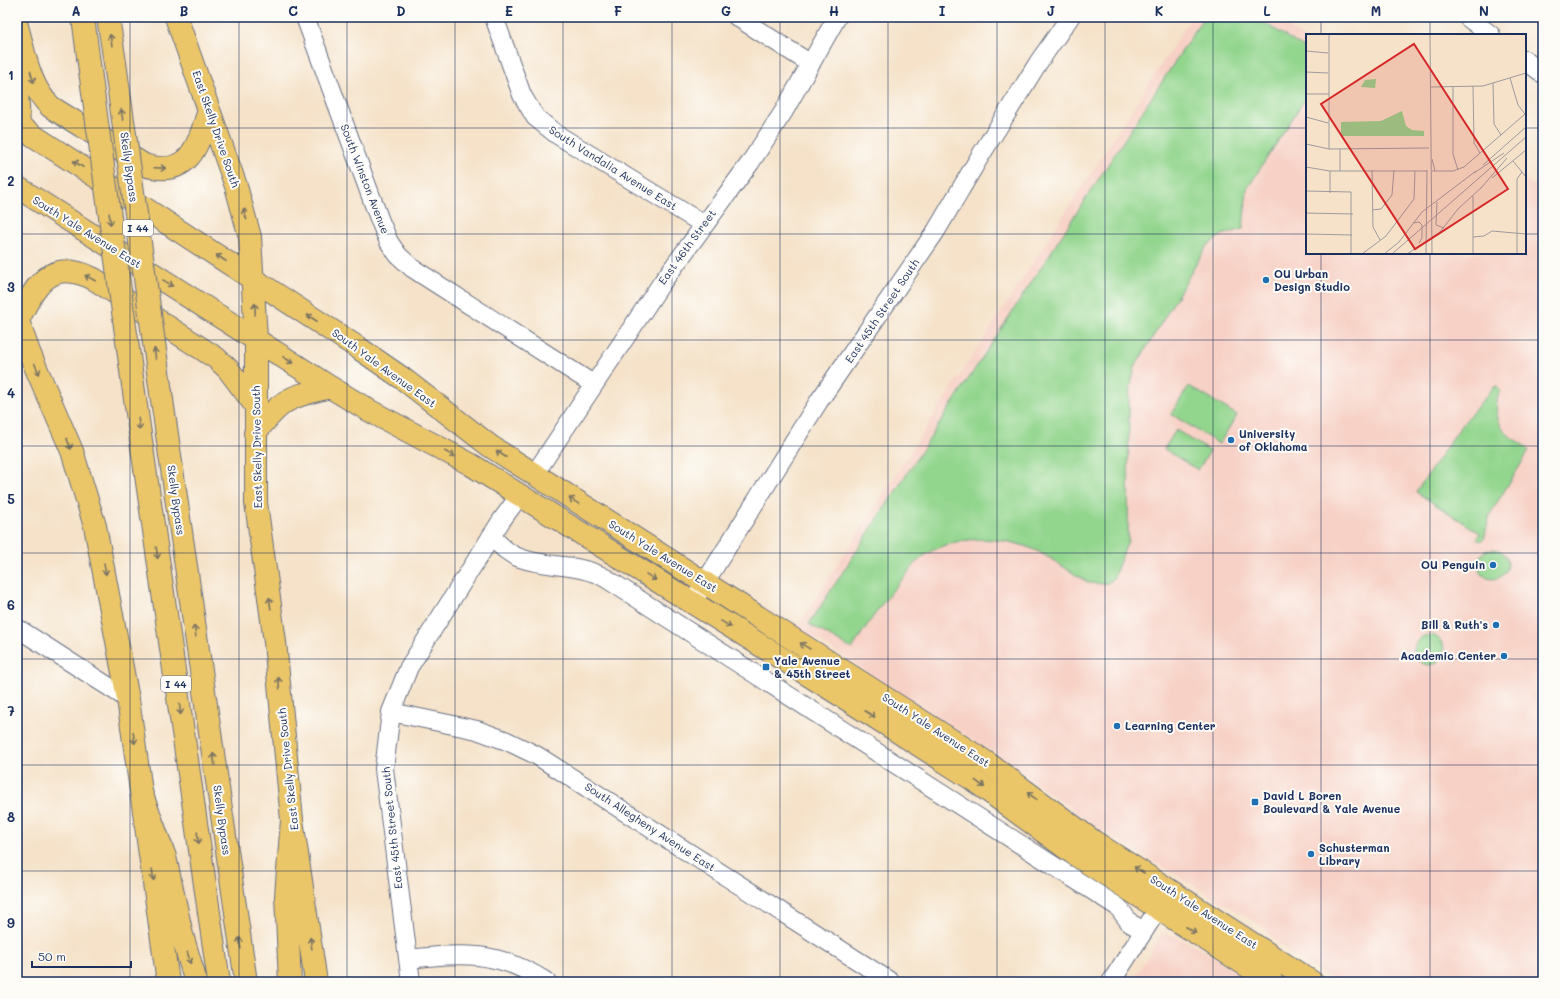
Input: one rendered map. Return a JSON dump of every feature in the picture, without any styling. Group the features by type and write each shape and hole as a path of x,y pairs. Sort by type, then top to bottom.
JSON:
{"main road":[{"name":"I 44","path":"83,17 133,386 219,982"},
{"name":"Skelly Bypass","path":"108,17 246,982"},
{"name":"East Skelly Drive South","path":"176,17 245,213 250,236 254,280 256,339 256,503 275,642 292,820 316,982"},
{"path":"17,26 34,84 43,99 51,107 144,165 162,169 172,168 188,159 199,143 209,110"},
{"path":"17,89 18,129"},
{"name":"South Yale Avenue East","path":"18,129 254,280 383,365 466,429 534,475 850,674 986,762 1093,841 1312,982"},
{"name":"South Yale Avenue East","path":"17,187 330,387 370,411 470,464 837,693 972,779 1074,854 1272,982"},
{"path":"168,982 128,699 103,560 85,490 72,452 17,319 30,296 44,278 61,272 80,272 216,358 228,369 256,406"},
{"path":"255,433 274,410 289,398 330,387"},
{"path":"520,495 534,475"},
{"path":"837,693 850,674"},
{"path":"142,795 165,858 182,935 196,982"},
{"path":"290,982 286,896 292,820"},
{"path":"1158,909 1172,891"}],"street":[{"name":"South Winston Avenue","path":"305,17 380,221 389,242 398,255 426,277 593,384"},
{"name":"South Vandalia Avenue East","path":"494,17 522,95 535,117 556,134 703,224"},
{"path":"737,17 811,64"},
{"name":"East 46th Street","path":"534,475 593,384 703,224 750,163 811,64 837,17"},
{"name":"East 45th Street South","path":"692,603 819,401 936,231 1017,97 1070,17"},
{"path":"1467,17 1490,34"},
{"path":"1526,61 1543,74"},
{"name":"East 45th Street South","path":"411,982 384,769 391,712 409,667 491,536 520,495"},
{"path":"491,536 506,550 521,558 585,570 602,576 1111,902 1118,907 1130,923 1144,931"},
{"path":"17,628 128,699"},
{"name":"South Allegheny Avenue East","path":"391,712 477,730 536,755 891,982"},
{"path":"1111,982 1158,909"},
{"path":"408,959 448,955 484,956 519,966 547,982"}],"shaded area":[{"name":"University of Oklahoma","path":"1192,17 1272,17 1306,39 1306,254 1526,254 1526,180 1543,191 1543,982 1335,982 1288,952 1262,926 1107,834 992,752 797,627"},
{"path":"1162,933 1175,936 1194,945 1242,976 1239,982 1132,982"}],"green space":[{"path":"1204,17 1256,17 1306,49 1306,98 1247,189 1243,229 1222,235 1207,246 1135,367 1129,393 1128,541 1113,579 1105,584 1089,583 1039,552 1010,542 978,539 962,541 933,551 920,559 884,602 852,649 809,624"},
{"path":"1189,386 1237,415 1219,444 1171,414"},
{"path":"1497,386 1500,390 1497,403 1497,416 1499,422 1502,428 1512,438 1529,451 1490,514 1484,539 1480,541 1477,539 1480,533 1416,492 1461,426 1494,387"},
{"path":"1176,430 1210,451 1198,470 1164,449"},
{"path":"1493,549 1504,553 1508,564 1504,575 1493,579 1482,575 1478,564 1482,553"},
{"path":"1429,635 1435,636 1443,644 1443,656 1435,664 1429,665 1423,664 1415,656 1414,650 1415,644 1423,636"}],"place":[{"name":"OU Urban Design Studio","path":"1266,280"},
{"name":"University of Oklahoma","path":"1231,440"},
{"name":"OU Penguin","path":"1493,565"},
{"name":"Bill & Ruth's","path":"1496,625"},
{"name":"Academic Center","path":"1504,656"},
{"name":"Yale Avenue & 45th Street","path":"766,667"},
{"name":"Learning Center","path":"1117,726"},
{"name":"David L Boren Boulevard & Yale Avenue","path":"1255,802"},
{"name":"Schusterman Library","path":"1311,854"}]}
